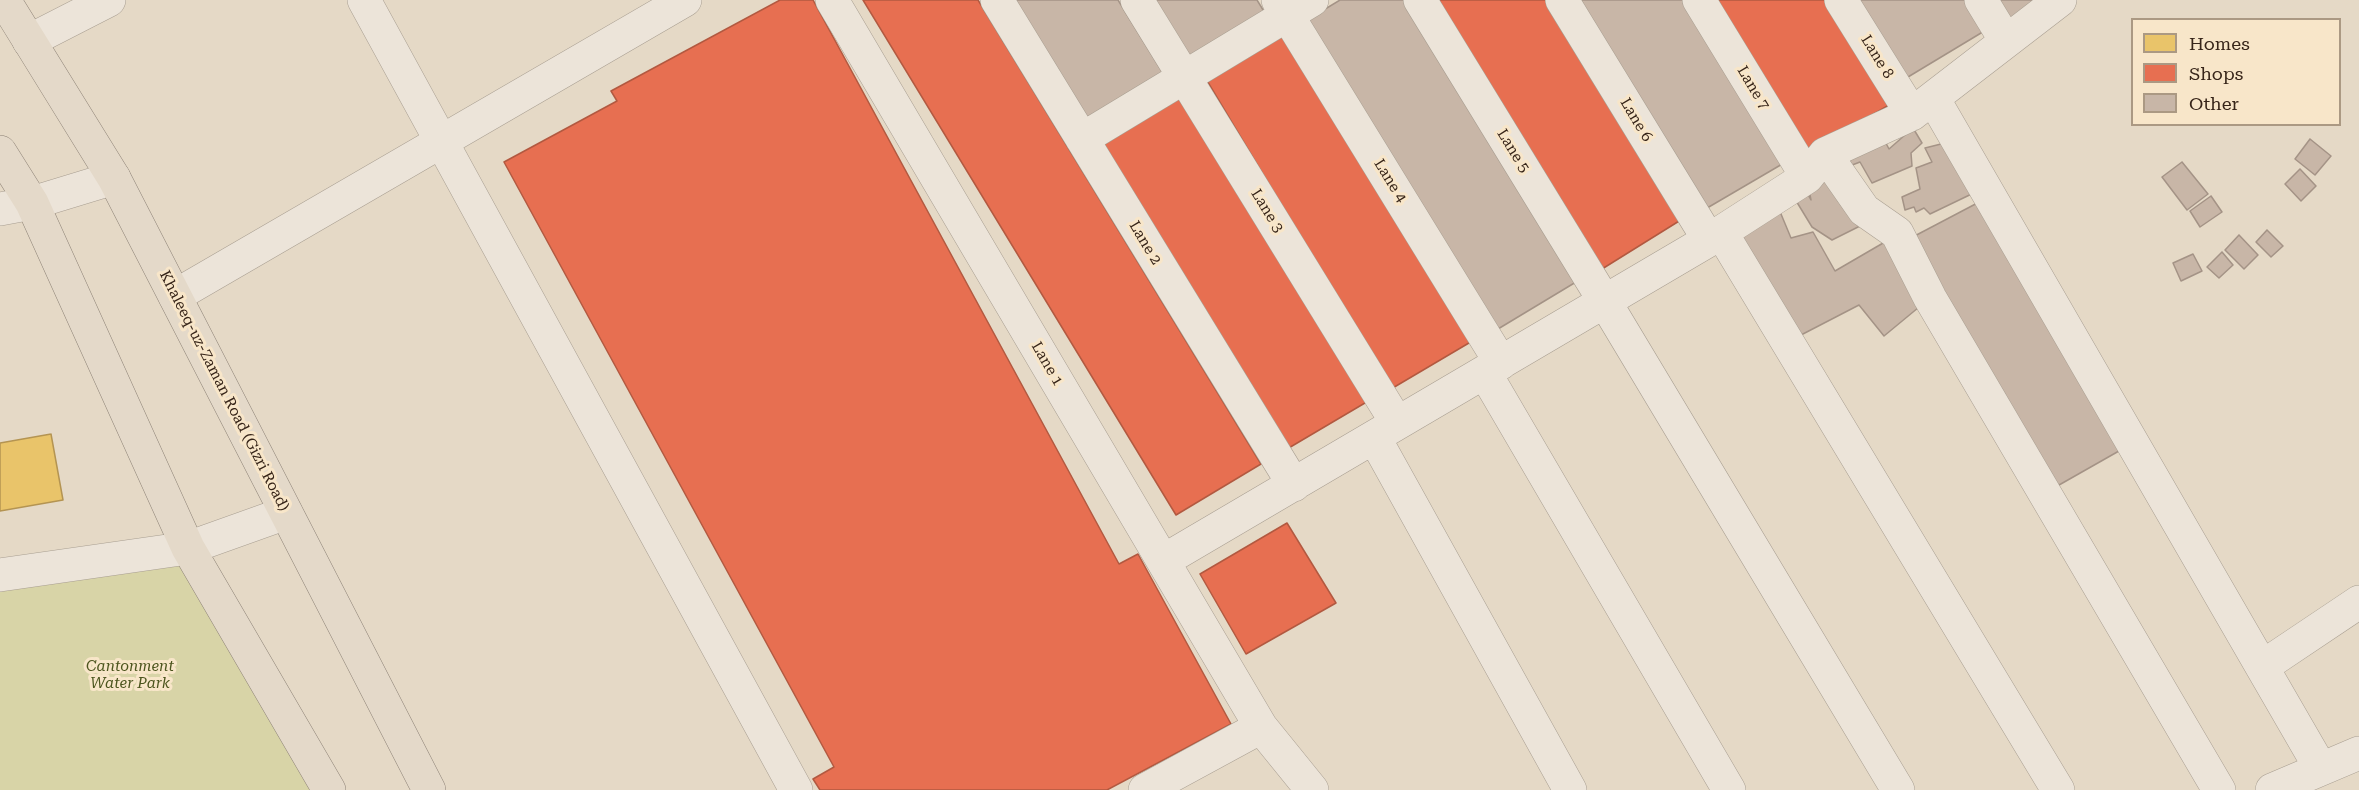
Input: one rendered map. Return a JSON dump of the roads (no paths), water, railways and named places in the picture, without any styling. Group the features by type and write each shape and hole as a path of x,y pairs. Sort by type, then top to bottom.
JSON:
{"main road":[{"name":"Khaleeq-uz-Zaman Road (Gizri Road)","path":"4,0 114,178 429,790"},
{"path":"0,152 32,203 188,548 329,790"}],"street":[{"path":"29,40 109,0"},
{"path":"364,0 796,790"},
{"path":"175,296 685,0"},
{"name":"Lane 1","path":"832,0 1261,727 1312,790"},
{"name":"Lane 2","path":"997,0 1294,485"},
{"name":"Lane 3","path":"1137,0 1185,78 1385,430 1570,790"},
{"name":"Lane 5","path":"1420,0 1605,302 1898,790"},
{"name":"Lane 6","path":"1562,0 1715,236 2058,790"},
{"name":"Lane 7","path":"1700,0 1816,165 1864,210 1898,234 1930,298 2219,790"},
{"name":"Lane 8","path":"1841,0 1922,106 2262,667 2321,769"},
{"path":"1981,0 2006,40"},
{"path":"1163,561 1715,236 1816,165 1922,106 2060,0"},
{"path":"1082,139 1185,78 1292,5"},
{"name":"Lane 4","path":"1292,5 1729,790"},
{"path":"0,209 32,203 114,178"},
{"path":"0,575 188,548 286,513"},
{"path":"2262,667 2359,602"},
{"path":"1145,790 1261,727"},
{"path":"2272,790 2359,753"}],"park label":[{"name":"Cantonment Water Park","path":"130,676"}]}
